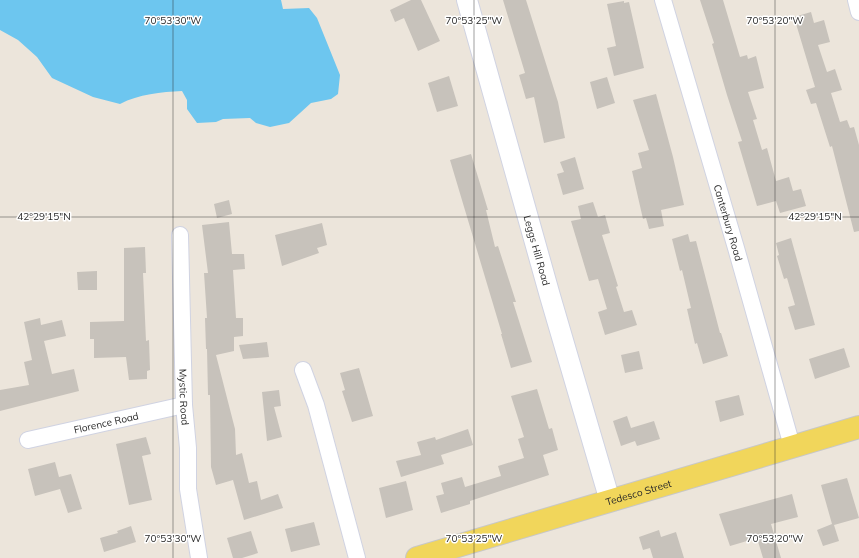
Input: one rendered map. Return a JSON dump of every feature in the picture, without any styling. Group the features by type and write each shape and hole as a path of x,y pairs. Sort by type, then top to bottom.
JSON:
{"main road":[{"name":"Tedesco Street","path":"417,558 859,427"}],"street":[{"name":"Leggs Hill Road","path":"467,0 550,296 610,501"},
{"name":"Canterbury Road","path":"663,0 792,446"},
{"path":"856,0 859,12"},
{"name":"Mystic Road","path":"180,235 184,405 188,448 188,489 199,558"},
{"path":"303,370 316,405 357,558"},
{"name":"Florence Road","path":"28,440 184,405"}],"water":[{"path":"0,0 281,0 283,9 309,8 317,18 340,75 338,94 331,99 311,103 289,123 270,127 256,123 250,118 223,119 216,122 197,123 187,109 187,100 182,91 142,96 120,104 93,97 52,78 37,57 18,40 0,30"}],"building":[{"path":"411,0 421,0 440,41 418,51 404,18 395,22 390,10"},
{"path":"503,0 526,0 558,102 565,138 544,143 534,97 526,99 519,75 525,73"},
{"path":"700,0 723,0 740,57 747,55 748,59 756,56 764,88 748,92 757,119 753,120 762,150 767,148 776,181 789,177 793,191 801,189 806,206 780,213 776,201 757,206 738,142 742,141 727,95 712,44 714,43"},
{"path":"624,1 624,3 629,2 644,68 614,76 607,48 616,46 607,4"},
{"path":"811,12 814,23 824,20 830,42 818,45 827,72 835,69 842,90 831,93 840,122 847,120 850,128 854,127 859,145 859,231 854,232 832,146 830,147 816,103 811,104 806,90 815,87 794,17"},
{"path":"449,76 458,106 437,112 428,83"},
{"path":"607,77 615,103 597,109 590,82"},
{"path":"656,94 684,205 661,210 664,226 649,229 646,218 643,219 632,171 642,168 638,153 649,150 633,100"},
{"path":"471,154 488,210 486,210 495,247 498,246 516,302 513,302 532,362 511,368 450,160"},
{"path":"575,157 584,189 563,195 557,174 564,172 560,162"},
{"path":"229,200 232,214 217,218 214,204"},
{"path":"593,202 598,217 605,215 610,233 602,235 618,286 616,287 624,312 632,310 637,325 605,335 598,312 607,309 598,279 589,281 571,221 581,219 578,206"},
{"path":"229,222 232,254 244,254 245,269 233,270 236,318 243,318 243,336 234,337 234,351 216,355 235,429 236,455 242,453 249,483 257,481 261,500 278,494 283,508 244,520 233,480 216,485 211,467 210,395 208,395 205,318 207,318 204,273 208,273 202,225"},
{"path":"322,223 327,245 317,248 319,253 282,266 275,235"},
{"path":"688,234 690,242 696,241 720,333 728,356 703,364 697,343 695,344 687,309 691,308 682,270 680,271 672,239"},
{"path":"791,238 815,325 795,330 788,307 795,305 787,278 784,279 777,256 779,255 776,243"},
{"path":"145,247 146,273 143,273 146,341 149,340 150,370 147,371 147,379 129,380 126,357 94,358 94,339 90,339 90,322 124,321 124,248"},
{"path":"97,271 97,290 78,290 77,272"},
{"path":"40,318 41,325 62,320 66,336 44,341 52,374 74,369 79,391 0,411 0,390 29,385 24,362 32,360 24,322"},
{"path":"267,342 269,357 243,359 239,345"},
{"path":"844,348 850,367 815,379 809,359"},
{"path":"639,351 643,369 625,373 621,355"},
{"path":"359,368 373,416 352,422 342,391 345,390 340,373"},
{"path":"537,389 549,429 552,428 558,450 543,455 549,475 470,501 470,504 441,513 436,496 444,494 441,483 462,477 465,487 501,476 498,466 524,458 518,439 524,437 511,396"},
{"path":"279,390 281,406 274,407 282,437 267,441 262,392"},
{"path":"739,395 744,415 720,422 715,401"},
{"path":"627,416 631,428 654,421 660,439 637,446 635,441 621,446 613,421"},
{"path":"468,429 473,445 441,455 444,464 401,477 396,461 421,455 417,442 435,437 436,440"},
{"path":"146,437 151,454 142,456 152,500 129,505 116,444"},
{"path":"55,462 59,477 71,474 82,509 68,513 60,489 35,496 28,469"},
{"path":"847,478 859,518 834,525 839,541 823,546 817,530 832,524 821,485"},
{"path":"406,481 413,510 386,518 379,488"},
{"path":"792,494 798,517 771,524 781,558 763,558 757,538 730,546 719,514"},
{"path":"314,522 320,545 291,552 285,529"},
{"path":"131,526 136,542 104,552 100,538 118,533 117,531"},
{"path":"659,530 661,537 676,532 684,558 653,558 650,548 643,550 639,537"},
{"path":"251,531 258,553 242,558 233,558 227,538"}]}
